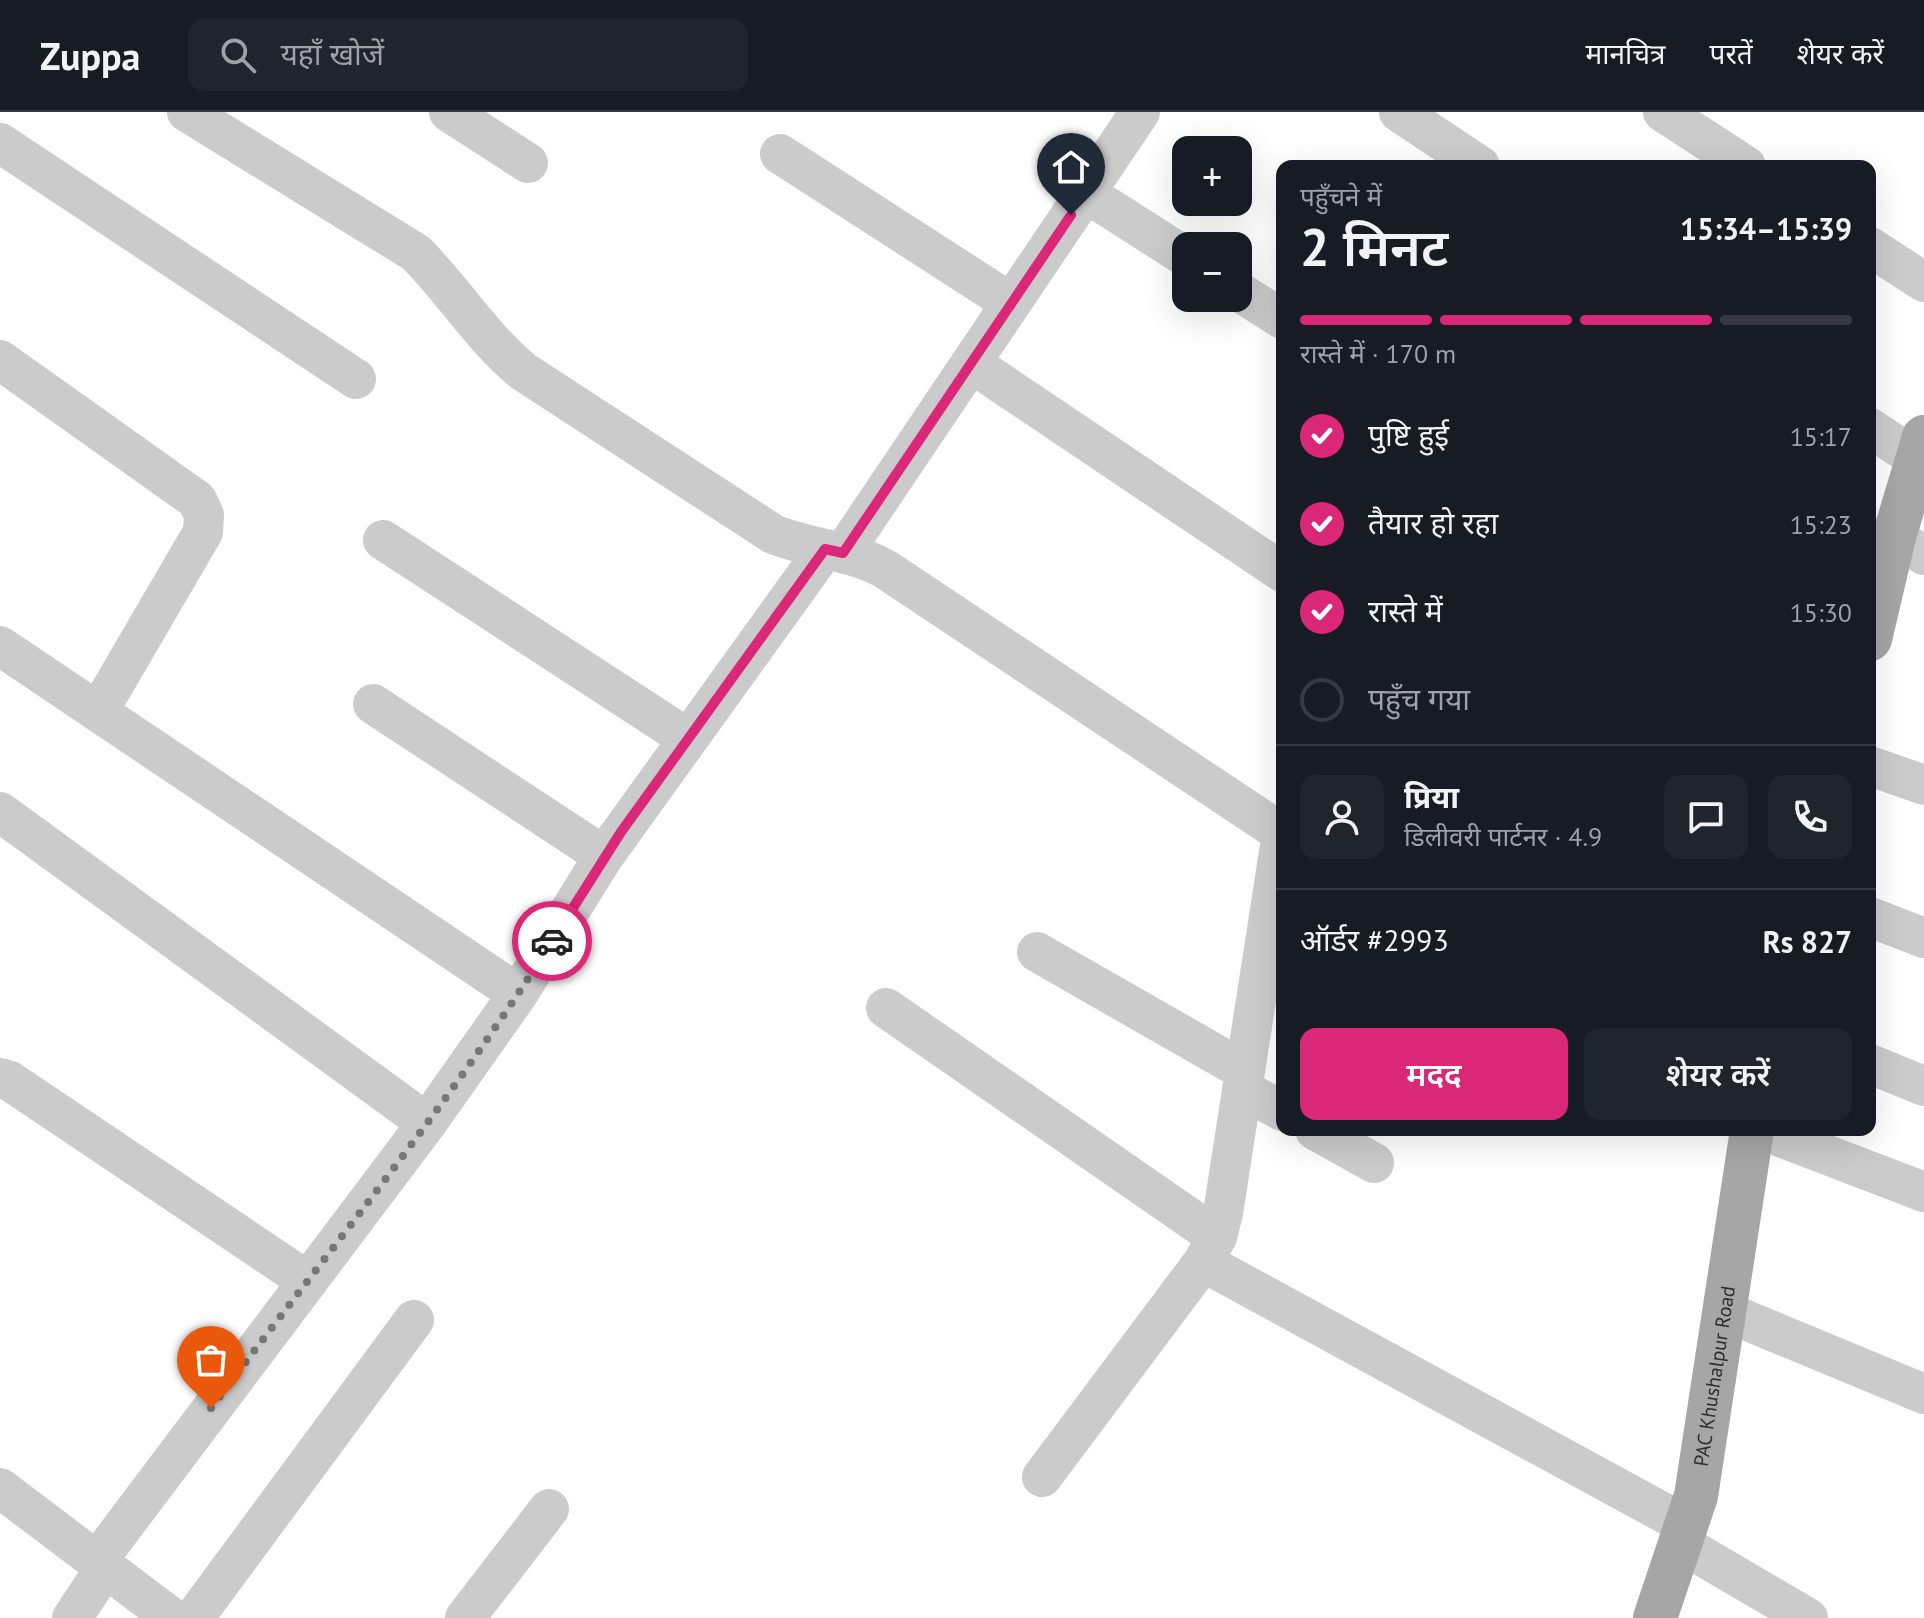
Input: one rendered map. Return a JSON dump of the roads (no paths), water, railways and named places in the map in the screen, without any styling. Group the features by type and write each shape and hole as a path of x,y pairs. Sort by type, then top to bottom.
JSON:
{"main road":[{"path":"1876,625 1909,546 1921,448"},
{"name":"PAC Khushalpur Road","path":"1655,1618 1696,1496 1748,1136"}],"street":[{"path":"0,125 9,112"},
{"path":"187,112 416,253 500,353 524,372 773,534 793,542 864,558 885,569 1276,829"},
{"path":"449,112 528,163"},
{"path":"72,1618 101,1564 306,1280 427,1123 518,994 604,856 687,738 834,551 971,363 1140,112"},
{"path":"1399,112 1471,160"},
{"path":"1663,112 1737,160"},
{"path":"0,143 356,379"},
{"path":"780,154 1011,303"},
{"path":"1086,193 1172,248"},
{"path":"1876,251 1924,282"},
{"path":"1252,300 1276,315"},
{"path":"0,360 197,500 204,515 203,532 98,712"},
{"path":"971,363 1276,568"},
{"path":"1876,430 1921,448"},
{"path":"383,540 687,738"},
{"path":"0,646 518,994"},
{"path":"373,704 604,856"},
{"path":"1876,768 1924,785"},
{"path":"0,812 427,1123"},
{"path":"1042,1477 1210,1249 1223,1213 1276,872"},
{"path":"1876,919 1924,938"},
{"path":"1037,952 1244,1080 1276,1106"},
{"path":"886,1008 1210,1249 1683,1534 1808,1618"},
{"path":"1876,1066 1924,1086"},
{"path":"0,1078 10,1081 306,1280"},
{"path":"1326,1136 1374,1163"},
{"path":"1754,1136 1924,1192"},
{"path":"1724,1311 1924,1394"},
{"path":"194,1618 414,1320"},
{"path":"0,1488 172,1618"},
{"path":"465,1618 549,1509"}]}
